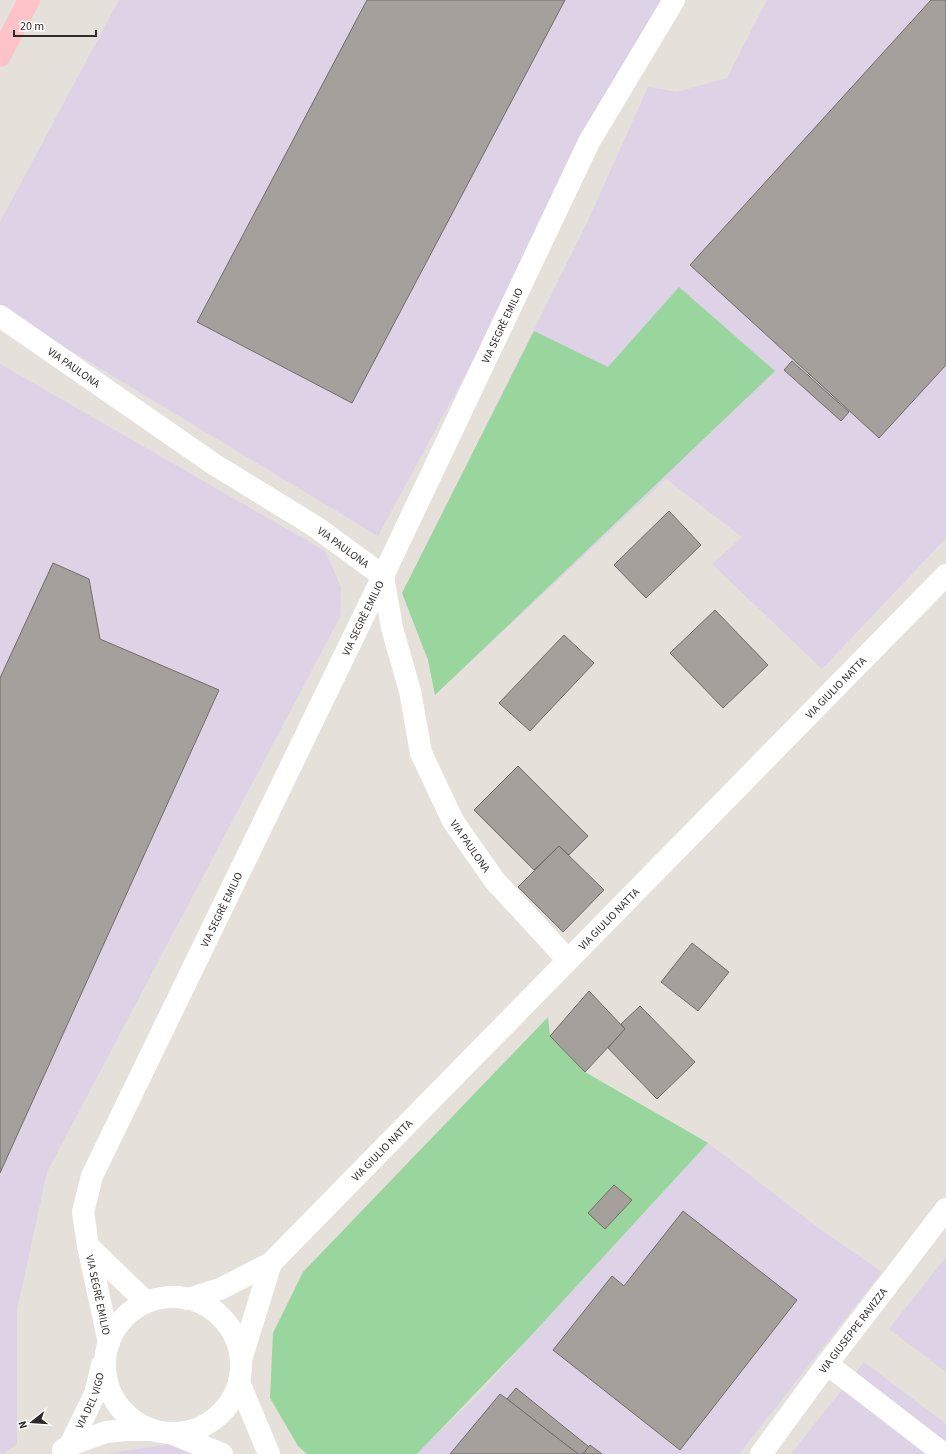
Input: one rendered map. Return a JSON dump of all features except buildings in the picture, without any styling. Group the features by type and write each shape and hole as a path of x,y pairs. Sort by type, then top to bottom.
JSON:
{"highway":[{"path":"0,56 29,0"}],"street":[{"name":"VIA SEGRÈ EMILIO","path":"107,1349 83,1212 92,1176 383,576 589,142 674,0"},
{"name":"VIA PAULONA","path":"0,316 215,465 316,527 383,576 392,628 410,691 421,753 453,821 495,881 568,960"},
{"name":"VIA GIULIO NATTA","path":"188,1299 220,1289 271,1262 946,575"},
{"name":"VIA GIUSEPPE RAVIZZA","path":"761,1454 827,1364 946,1209"},
{"name":"VIA SEGRÈ EMILIO","path":"88,1246 146,1302"},
{"name":"VIA GIULIO NATTA","path":"241,1360 271,1262"},
{"path":"173,1434 196,1430 216,1418 230,1402 239,1382 241,1360 235,1340 224,1321 208,1307 188,1299 167,1297 146,1302 128,1314 113,1332 107,1349 105,1378 114,1400 129,1418 150,1430 173,1434 222,1454"},
{"name":"VIA DEL VIGO","path":"64,1450 95,1394 107,1349"},
{"path":"827,1364 944,1454"},
{"path":"239,1382 269,1454"},
{"name":"VIA DEL VIGO","path":"64,1450 106,1432 150,1430"}],"shaded area":[{"path":"119,0 668,0 378,536 0,308 0,222"},
{"path":"767,0 946,0 946,538 822,669 712,564 742,537 666,479 435,695 428,660 402,593 587,223 648,87 677,92 727,78"},
{"path":"0,364 325,551 341,587 340,617 47,1172 17,1310 17,1444 3,1454 0,1454"},
{"path":"708,1143 821,1230 882,1272 739,1454 416,1454 480,1393"},
{"path":"946,1257 946,1372 889,1329"},
{"path":"864,1362 946,1424 946,1454 791,1454"},
{"path":"174,1443 201,1454 106,1454"}],"green space":[{"path":"679,287 775,371 435,695 428,660 402,593 534,331 608,367"},
{"path":"548,1017 550,1036 585,1072 708,1143 527,1340 417,1454 307,1454 298,1446 270,1398 273,1333 303,1272"}]}
